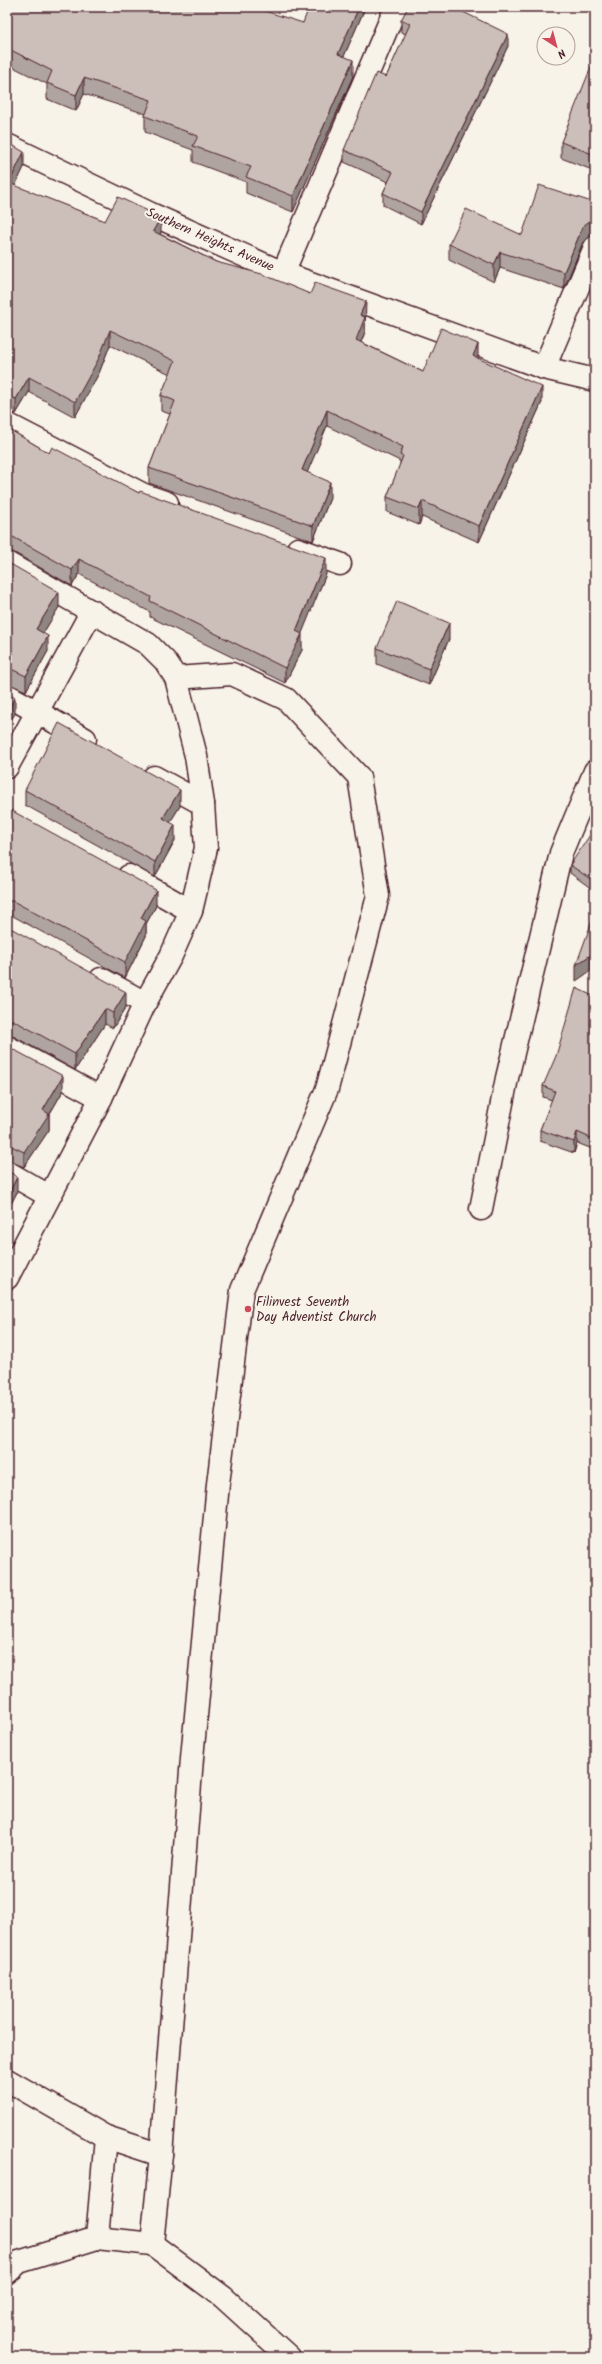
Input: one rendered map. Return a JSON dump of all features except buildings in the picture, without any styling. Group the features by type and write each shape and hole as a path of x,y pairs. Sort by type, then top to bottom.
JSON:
{"street":[{"name":"Southern Heights Avenue","path":"7,145 151,214 283,273 396,7"},
{"path":"544,368 595,247"},
{"path":"283,273 544,368 595,380"},
{"path":"7,424 144,496 190,511"},
{"path":"280,543 340,564"},
{"path":"7,562 148,644 165,661 176,678 196,756 203,804 206,848 191,911 172,956 145,1003 101,1098 7,1278"},
{"path":"7,767 92,611"},
{"path":"152,2244 161,2155 193,1751 218,1484 242,1290 327,1089 378,896 359,776 286,699 232,674 176,678"},
{"path":"7,695 100,747"},
{"path":"134,766 203,804"},
{"path":"481,1209 507,1078 561,853 594,776"},
{"path":"109,865 191,911"},
{"path":"83,969 145,1003"},
{"path":"7,1047 101,1098"},
{"path":"7,1172 49,1196"},
{"path":"7,2080 106,2137 161,2155"},
{"path":"97,2238 106,2137"},
{"path":"7,2273 19,2262 97,2238 152,2244 223,2297 289,2357"}],"place":[{"name":"Filinvest Seventh Day Adventist Church","path":"248,1309"}]}
